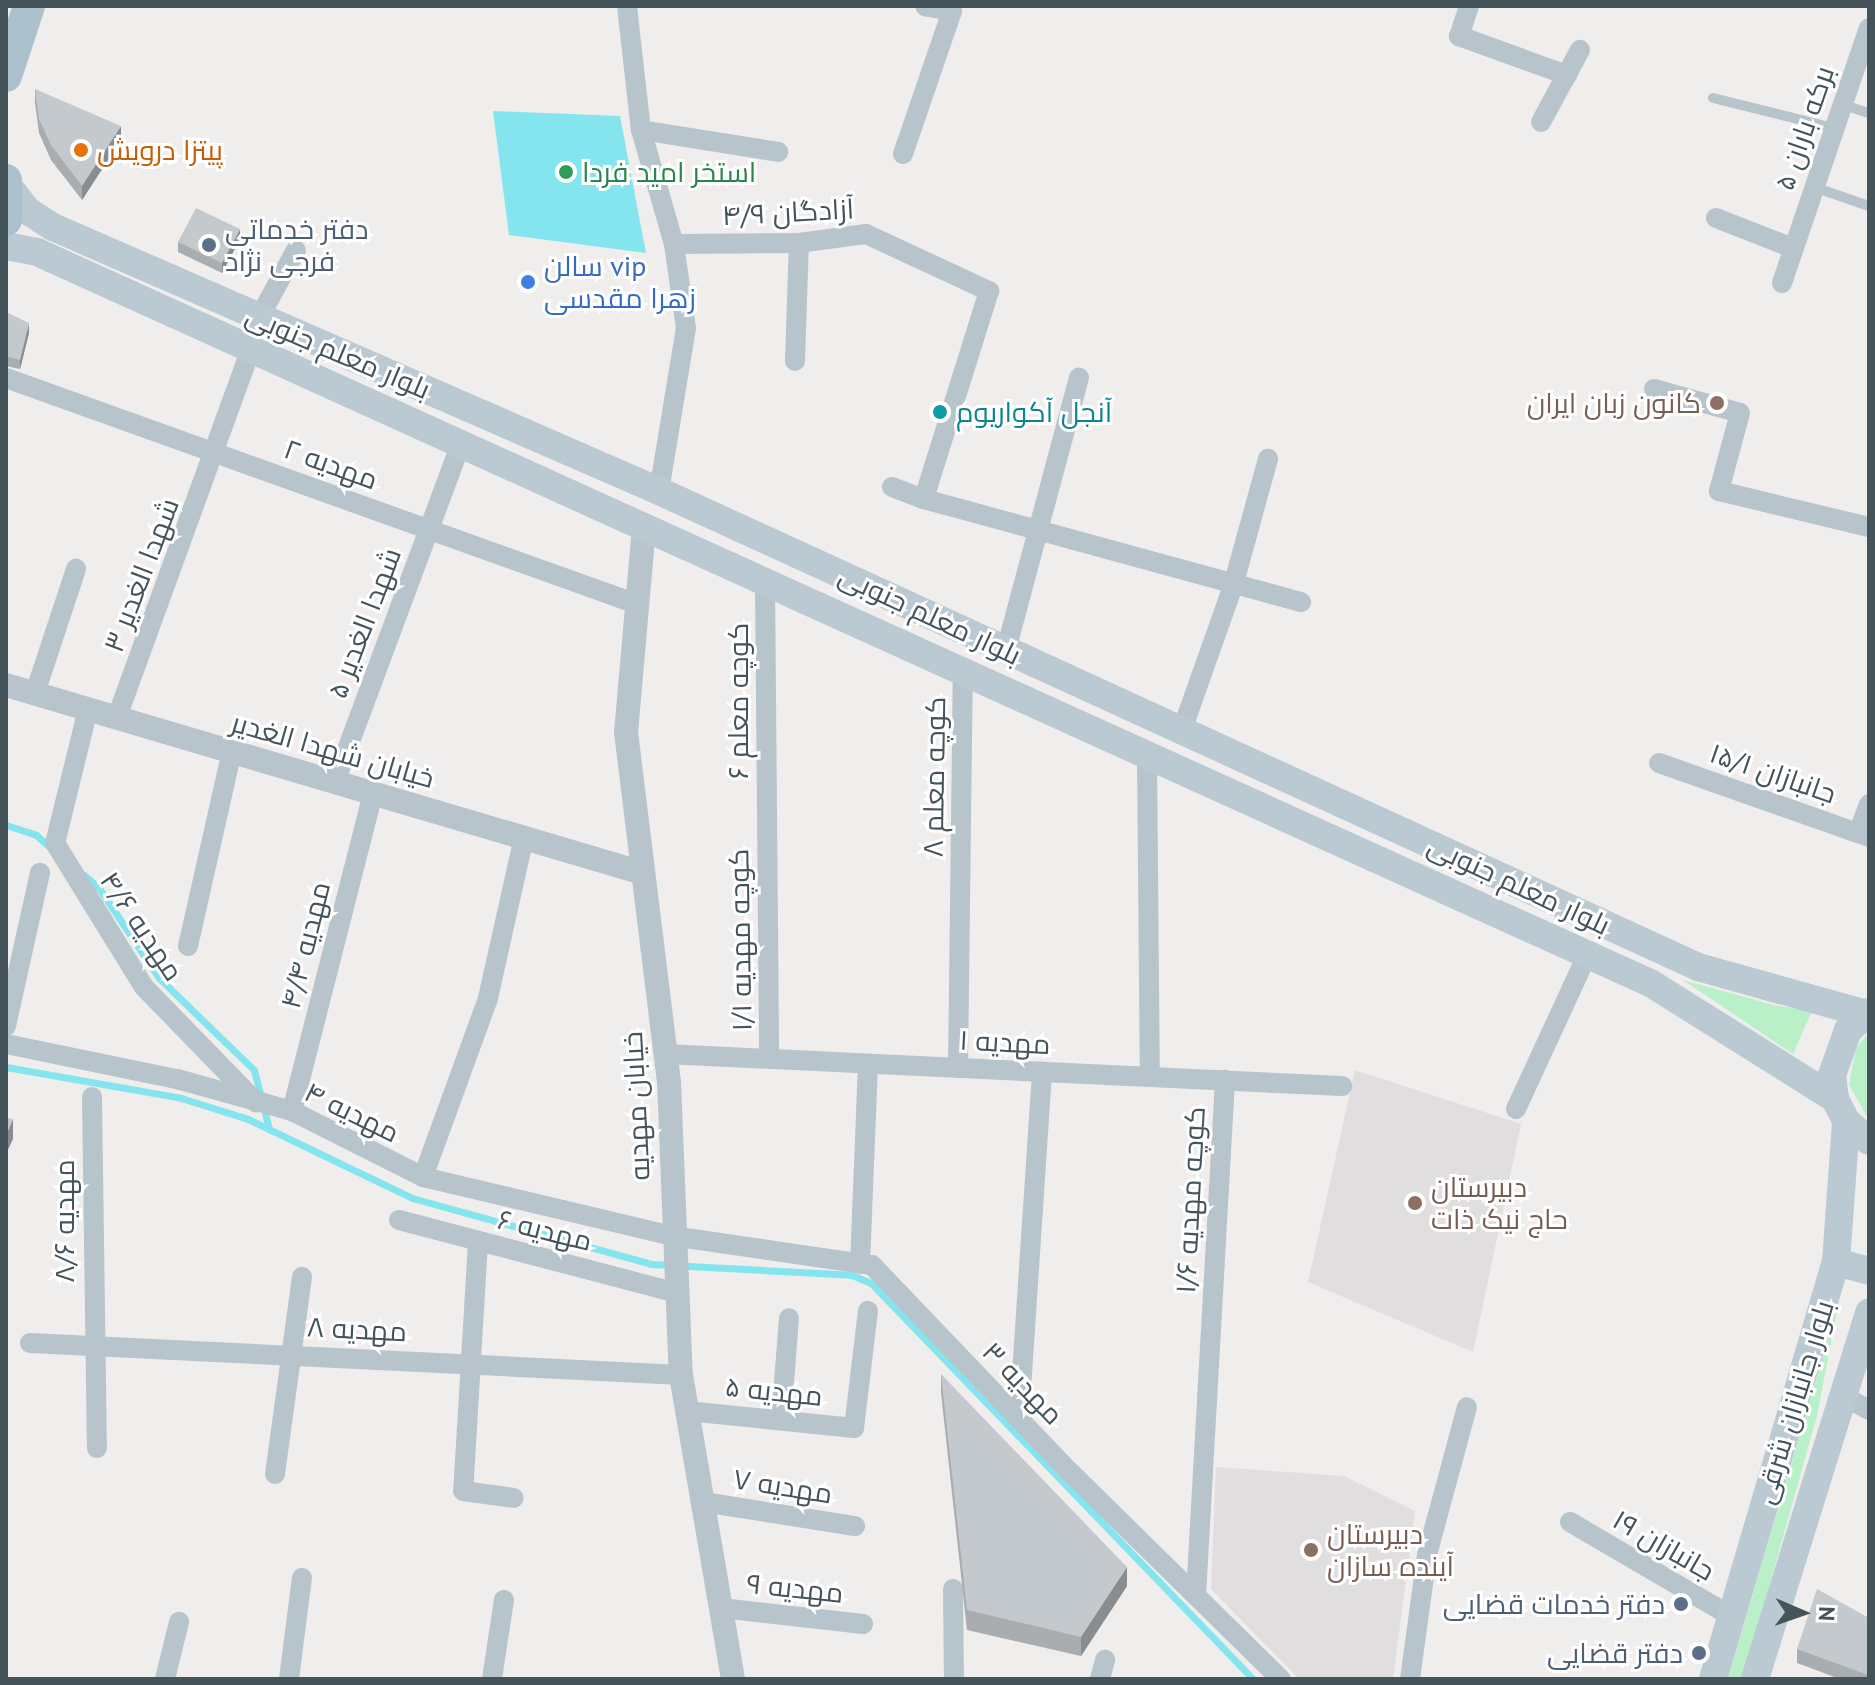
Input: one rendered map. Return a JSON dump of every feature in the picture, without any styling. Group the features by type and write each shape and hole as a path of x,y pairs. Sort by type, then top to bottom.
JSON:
{"main road":[{"path":"6,76 29,6"},
{"path":"6,220 8,183"},
{"name":"بلوار معلم جنوبی","path":"8,183 28,211 53,227 659,491 1698,967 1867,1013"},
{"name":"بلوار معلم جنوبی","path":"6,246 37,252 1652,984 1840,1110 1869,1141"},
{"path":"387,413 400,379"},
{"name":"بلوار جانبازان شرقی","path":"1713,1679 1836,1262 1840,1110 1836,1051 1867,1013"},
{"path":"1836,1262 1869,1271"},
{"name":"بلوار جانبازان شرقی","path":"1755,1679 1869,1312"}],"street":[{"path":"627,6 641,130 674,244 686,328 659,491"},
{"path":"903,154 952,11 925,6"},
{"path":"1469,6 1459,36 1567,75"},
{"name":"برکه باران ۵","path":"1782,283 1812,187 1869,28"},
{"path":"1541,122 1580,50"},
{"path":"641,130 778,152"},
{"path":"1716,218 1793,248"},
{"name":"آزادگان ۴/۹","path":"674,244 799,243 866,234 989,291 924,499"},
{"path":"795,361 799,243"},
{"path":"259,318 296,250"},
{"name":"شهدا الغدیر ۳","path":"117,717 217,452 250,351"},
{"name":"مهدیه ۲","path":"6,378 637,604"},
{"path":"1006,650 1042,530 1079,378"},
{"path":"1654,389 1740,413 1719,491 1869,527"},
{"name":"شهدا الغدیر ۵","path":"335,782 460,445"},
{"path":"1182,730 1233,586 1268,459"},
{"path":"892,487 924,499 1233,586 1301,602"},
{"name":"خیابان مهدیه","path":"644,527 626,732 665,1054 681,1375 733,1679"},
{"path":"35,693 76,569"},
{"name":"کوچه معلم ۶","path":"765,582 767,820"},
{"name":"کوچه معلم ۸","path":"958,1068 963,672"},
{"name":"خیابان شهدا الغدیر","path":"6,685 643,873"},
{"name":"مهدیه ۴/۶","path":"88,709 55,843 144,987 257,1103"},
{"path":"188,946 232,751"},
{"path":"1147,755 1150,1077"},
{"name":"جانبازان ۱۵/۱","path":"1659,763 1864,835"},
{"name":"مهدیه ۴/۴","path":"292,1111 373,793"},
{"path":"1864,835 1869,804"},
{"name":"کوچه مهدیه ۱/۱","path":"767,820 769,1059"},
{"path":"423,1177 488,998 524,837"},
{"path":"6,1026 40,873"},
{"path":"1516,1109 1587,955"},
{"name":"مهدیه ۴","path":"6,1044 177,1079 292,1111 423,1177 672,1236"},
{"name":"مهدیه ۱","path":"665,1054 1342,1086"},
{"path":"860,1264 868,1064"},
{"path":"1019,1419 1042,1072"},
{"name":"کوچه مهدیه ۱/۶","path":"1196,1596 1225,1080"},
{"name":"مهدیه ۸/۶","path":"92,1097 93,1346 97,1448"},
{"name":"مهدیه ۶","path":"399,1220 677,1293"},
{"name":"مهدیه ۳","path":"672,1236 872,1265 1273,1676"},
{"path":"478,1242 463,1491 514,1498"},
{"path":"275,1474 302,1277"},
{"name":"مهدیه ۵","path":"687,1411 854,1428 868,1311"},
{"path":"781,1420 789,1318"},
{"name":"مهدیه ۸","path":"30,1343 681,1375"},
{"path":"1843,1396 1869,1410"},
{"path":"1410,1679 1427,1555 1467,1407"},
{"name":"مهدیه ۷","path":"703,1502 855,1526"},
{"name":"جانبازان ۱۹","path":"1570,1522 1731,1616"},
{"path":"289,1679 302,1578"},
{"path":"953,1589 954,1679"},
{"path":"492,1679 504,1600"},
{"name":"مهدیه ۹","path":"721,1608 863,1624"},
{"path":"165,1679 179,1622"}],"lane":[{"path":"1713,98 1833,128"},
{"path":"1841,104 1869,113"},
{"path":"1812,187 1869,206"}],"shaded area":[{"name":"دبیرستان حاج نیک ذات","path":"1355,1070 1521,1124 1473,1352 1308,1282"},
{"name":"دبیرستان آینده سازان","path":"1216,1467 1344,1476 1415,1511 1393,1679 1299,1679 1211,1589"}],"green space":[{"path":"1683,980 1774,1005 1812,1011 1793,1054"},
{"path":"1869,1033 1869,1120 1849,1085 1856,1048"},
{"path":"1839,1301 1817,1416 1743,1679 1728,1679"}],"water":[{"name":"استخر امید فردا","path":"493,111 620,116 646,253 509,235"}],"building":[{"name":"پیتزا درویش","path":"35,89 121,126 82,186 51,145 39,119"},
{"name":"دفتر خدماتی فرجی نژاد","path":"196,208 240,229 222,263 178,242"},
{"path":"6,312 29,323 20,360 6,356"},
{"path":"6,1118 13,1119 6,1135"},
{"path":"941,1374 1127,1567 1081,1637 967,1610"},
{"path":"1817,1589 1869,1618 1868,1675 1797,1649"}],"waterway":[{"path":"6,825 36,835 50,847"},
{"path":"84,875 99,888 159,978 254,1070 269,1129"},
{"path":"6,1067 181,1098 248,1119 412,1198 651,1264 852,1275 871,1283 1253,1679"}],"place":[{"name":"پیتزا درویش","path":"81,150"},
{"name":"استخر امید فردا","path":"566,172"},
{"name":"دفتر خدماتی فرجی نژاد","path":"209,245"},
{"name":"سالن vip زهرا مقدسی","path":"528,282"},
{"name":"کانون زبان ایران","path":"1717,403"},
{"name":"آنجل آکواریوم","path":"940,412"},
{"name":"دبیرستان حاج نیک ذات","path":"1415,1203"},
{"name":"دبیرستان آینده سازان","path":"1311,1550"},
{"name":"دفتر خدمات قضایی","path":"1681,1604"},
{"name":"دفتر قضایی","path":"1699,1653"}]}
